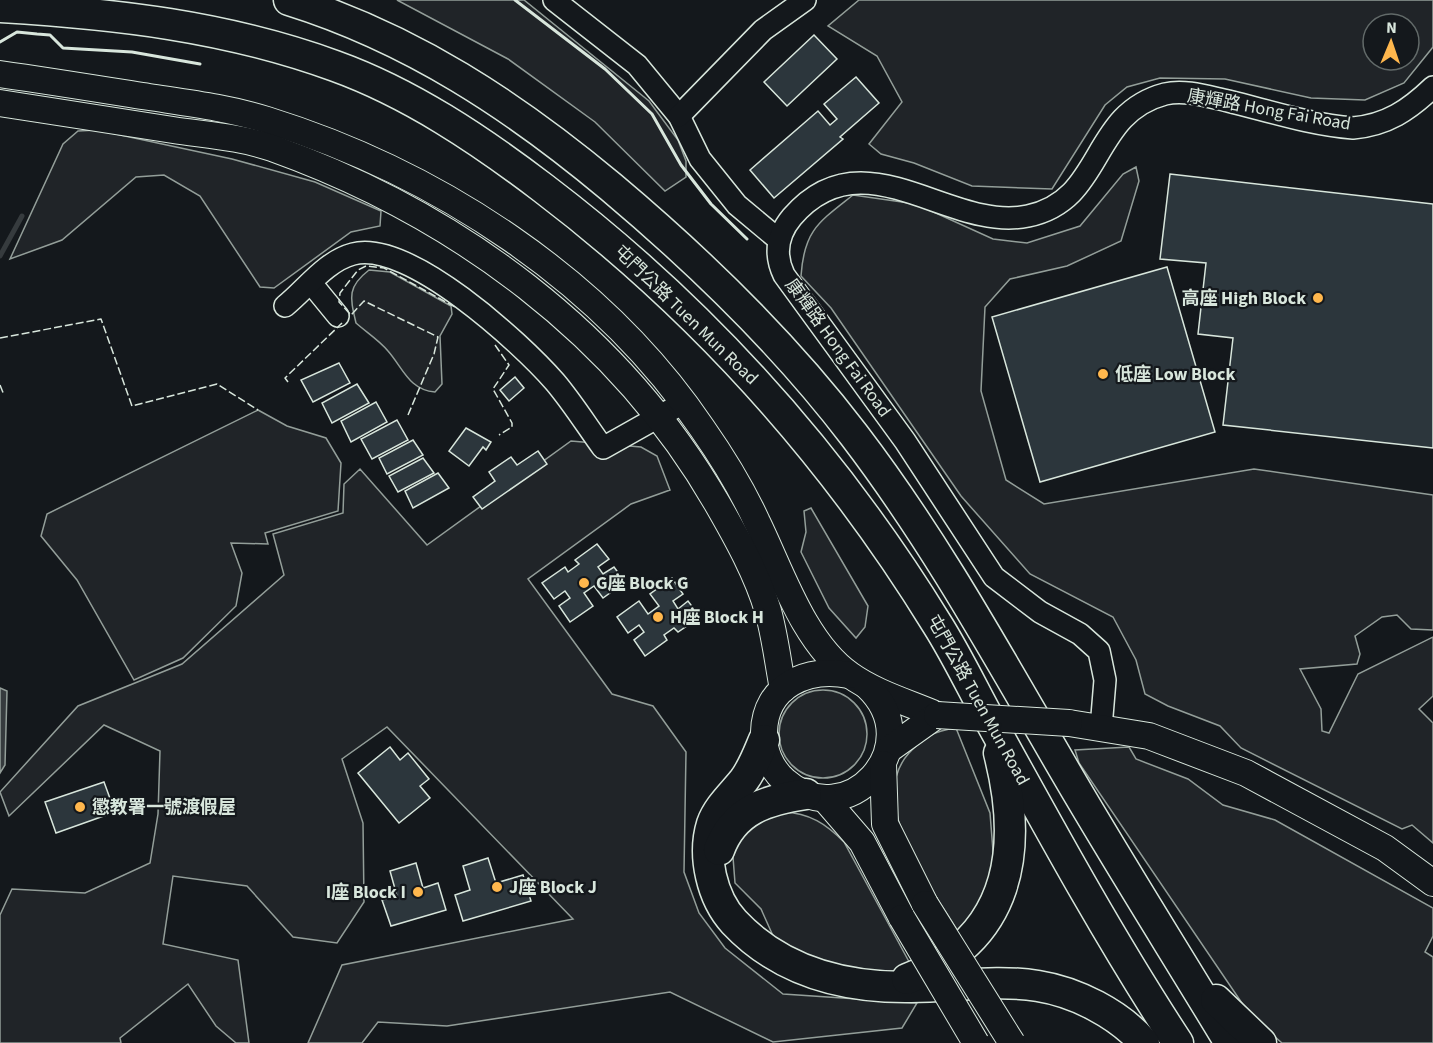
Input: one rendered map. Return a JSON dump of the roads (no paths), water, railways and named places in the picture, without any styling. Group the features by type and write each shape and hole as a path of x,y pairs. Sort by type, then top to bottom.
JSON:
{"highway":[{"path":"289,0 334,14 396,41 457,74 518,114 637,209 758,324 815,387 854,435 938,553 1116,858 1230,1043"},
{"name":"屯門公路 Tuen Mun Road","path":"0,7 119,15 198,27 275,46 340,67 405,98 504,158 648,273 712,334 791,420 899,564 940,628 1077,874 1179,1043"},
{"path":"860,984 906,980 933,968 967,943 990,916 1005,881 1011,839 1002,766 990,721"},
{"path":"764,740 752,768 717,814 712,825 711,870 720,904 736,924 762,947 809,973 860,984 913,987 986,982 1041,986 1093,1005 1113,1017 1144,1043"},
{"path":"711,870 722,840 741,816 763,802 815,796"},
{"path":"1185,968 1261,1043"}],"main road":[{"path":"0,74 194,104 266,119 334,144 403,175 468,211 543,263 631,342 702,427 745,499 804,620 828,655 857,679 885,708 890,723 882,792 885,824 925,904 1012,1043"},
{"path":"0,103 231,138 270,147 402,206 494,261 547,302 612,362 659,417 709,490 757,583 767,609 783,689"},
{"path":"976,1043 902,918 862,842 815,796 791,786 778,775 768,758 764,740 768,709 783,689 797,678 814,672 832,671 857,679 938,715 1069,723 1149,736 1246,773 1385,848 1429,880"},
{"path":"815,796 840,796 858,790 872,779 886,757 938,715"}],"street":[{"path":"554,0 637,65 679,116 700,159 737,205 779,240"},
{"path":"679,116 763,30 805,0"},
{"name":"康輝路 Hong Fai Road","path":"1101,728 1105,680 1099,651 1080,634 1040,612 994,578 885,412 784,275 778,263 779,240 789,220 809,201 831,190 854,185 878,184 904,188 990,218 1017,218 1044,211 1070,195 1080,184 1116,124 1138,106 1166,93 1196,94 1353,128 1375,125 1394,118 1412,106 1433,87"},
{"path":"285,306 338,261 352,254 368,252 385,255 429,276 484,314 554,381 603,448 683,403"},
{"path":"311,283 338,316"}],"waterway":[{"path":"0,256 22,216"}],"place":[{"name":"高座 High Block","path":"1318,298"},
{"name":"低座 Low Block","path":"1103,374"},
{"name":"G座 Block G","path":"584,583"},
{"name":"H座 Block H","path":"658,617"},
{"name":"懲教署一號渡假屋","path":"80,807"},
{"name":"J座 Block J","path":"497,887"},
{"name":"I座 Block I","path":"418,892"}]}
